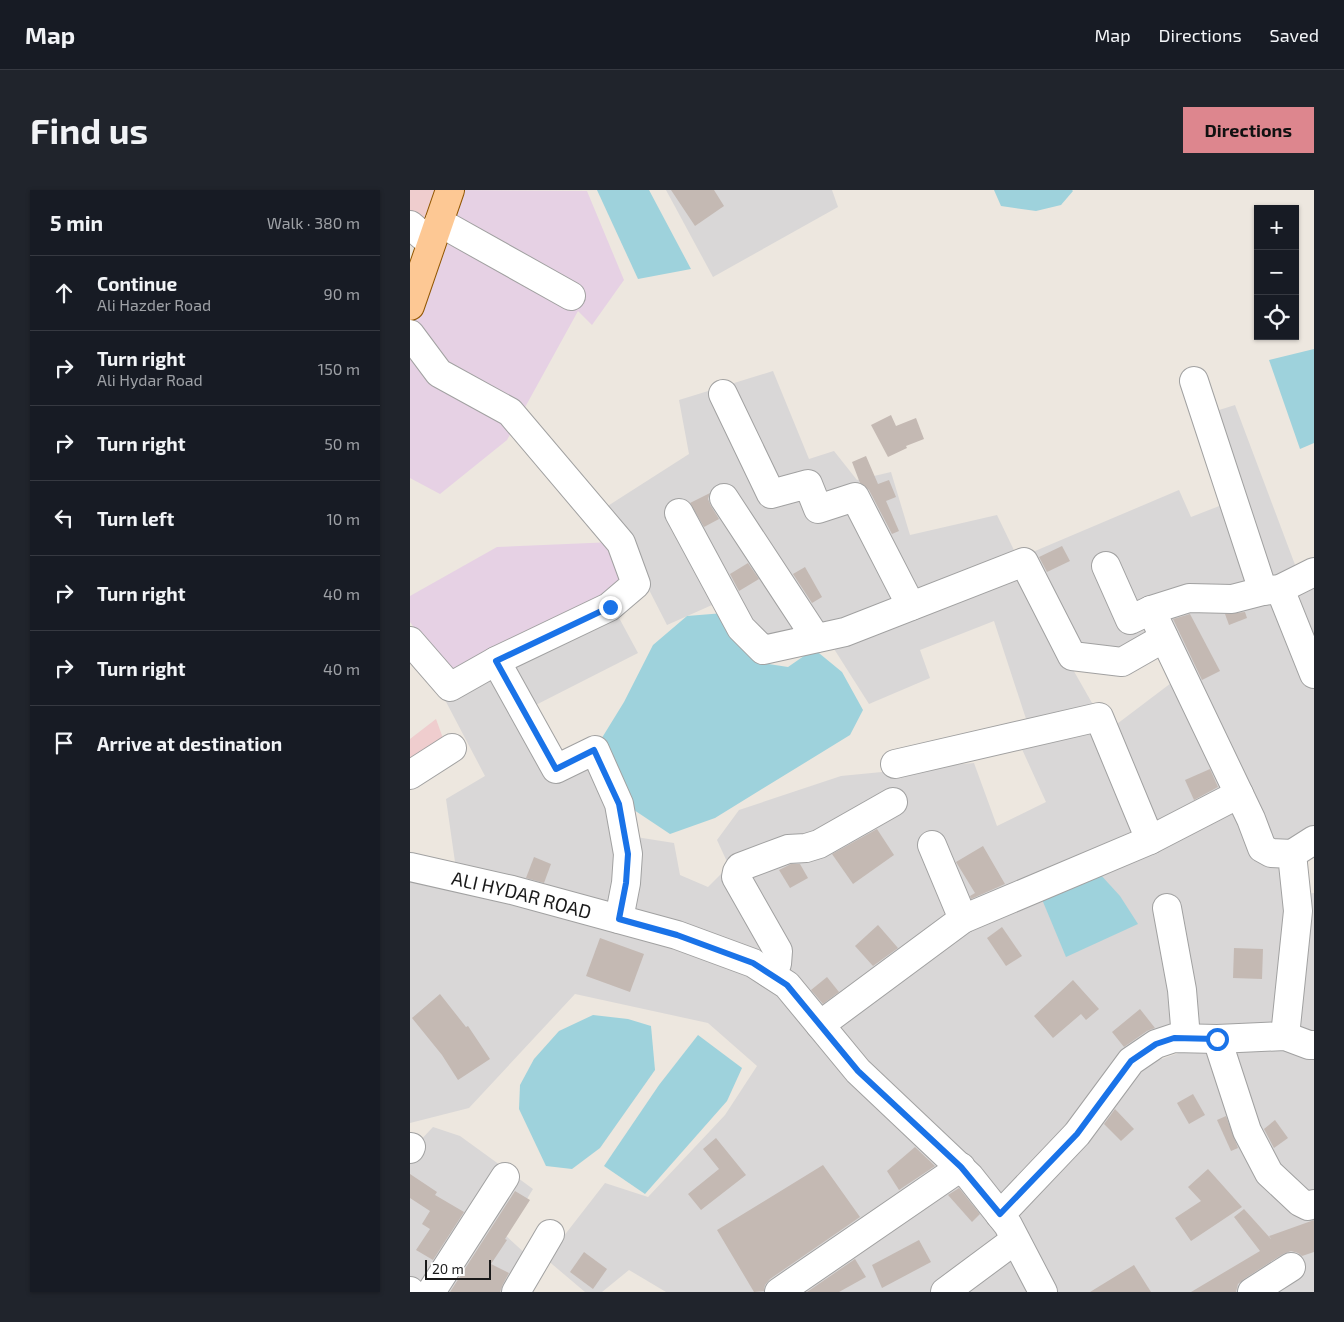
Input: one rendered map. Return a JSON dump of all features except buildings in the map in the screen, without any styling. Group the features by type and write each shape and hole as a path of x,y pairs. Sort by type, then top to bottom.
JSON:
{"main road":[{"path":"410,306 450,190"}],"street":[{"path":"410,225 435,233 571,296"},
{"path":"410,334 439,373 510,412 621,542 636,584 610,607 496,661 450,687 410,641"},
{"path":"1194,381 1272,590 1314,674"},
{"path":"723,394 771,494 808,484 818,509 855,497 911,606"},
{"path":"724,498 816,638"},
{"path":"679,513 740,628 763,650 845,632 1024,562 1072,656 1122,662 1164,638"},
{"path":"1106,566 1130,620 1151,610 1189,598 1232,600 1272,590 1314,572"},
{"path":"1151,610 1239,794 1262,848 1271,853 1303,847 1285,1036"},
{"path":"496,661 556,769 594,750 619,804 628,854 626,883 619,919"},
{"path":"896,764 1099,717 1150,840"},
{"path":"410,775 452,748"},
{"path":"820,1025 963,919 1150,840 1239,794"},
{"path":"769,973 777,964 778,951 736,877 736,872 740,867 788,849 806,848 819,844 893,802"},
{"path":"932,845 963,919"},
{"name":"ALI HYDAR ROAD","path":"410,867 512,890 677,935 753,963 787,985 858,1071 961,1167 1000,1214 1043,1292"},
{"path":"1167,908 1182,990 1186,1038"},
{"path":"1000,1214 1077,1134 1131,1061 1156,1044 1174,1038 1217,1039 1285,1036 1314,1045"},
{"path":"1217,1039 1247,1131 1269,1173 1300,1202 1308,1206 1314,1204"},
{"path":"778,1292 961,1167"},
{"path":"431,1292 505,1177"},
{"path":"516,1292 550,1234"},
{"path":"945,1292 1015,1240"},
{"path":"1252,1292 1291,1267"}],"shaded area":[{"path":"410,190 438,190 418,245 410,236"},
{"path":"455,190 587,191 624,280 592,325 578,311 507,440 440,494 410,478 410,326"},
{"path":"666,190 832,190 838,207 713,277"},
{"path":"773,371 809,459 834,451 857,480 891,472 910,535 997,515 1063,652 1096,710 1028,725 994,621 920,650 930,678 869,704 822,630 764,643 730,597 667,625 625,543 603,509 689,454 679,400"},
{"path":"1235,405 1303,586 1314,581 1314,837 1299,847 1268,841 1168,636 1120,657 1073,650 1028,554 1179,490 1191,517 1227,503 1200,416"},
{"path":"614,542 626,581 606,600 451,679 410,622 410,596 497,547"},
{"path":"618,616 638,653 518,714 552,776 590,761 610,804 617,849 614,909 456,869 446,799 485,776 444,698"},
{"path":"1179,677 1262,854 1292,862 1277,1027 1172,1027 1004,1205 765,961 627,913 636,837 674,843 680,875 708,887 729,866 717,840 739,810 841,776 974,763 997,826 1046,802 1021,747 1109,730"},
{"path":"436,719 444,741 410,765 410,739"},
{"path":"410,875 558,910 730,964 777,985 1009,1237 1036,1292 666,1292 629,1270 602,1292 585,1292 546,1259 605,1183 648,1197 725,1115 757,1066 708,1023 575,994 469,1108 410,1123"},
{"path":"1314,893 1314,1042 1289,1030 1304,894"},
{"path":"1279,1040 1302,1057 1314,1057 1314,1292 1052,1292 1008,1216 1136,1068 1190,1049"},
{"path":"433,1127 460,1136 533,1189 505,1235 528,1256 526,1292 410,1292 410,1155 415,1146"}],"water":[{"path":"597,190 649,190 691,269 638,279"},
{"path":"994,190 1073,191 1061,205 1036,211 1001,206"},
{"path":"1314,349 1314,443 1300,449 1269,360"},
{"path":"724,613 743,645 756,662 788,667 814,649 842,672 863,710 850,735 715,818 670,834 628,806 600,741 624,702 653,645 687,616"},
{"path":"1099,873 1120,896 1138,924 1066,957 1041,897"},
{"path":"593,1015 628,1019 651,1026 655,1070 600,1148 572,1169 546,1166 519,1109 520,1085 534,1059 559,1031"},
{"path":"698,1035 742,1068 727,1101 645,1194 604,1166 659,1085"}],"route":[{"path":"610,607 496,661 556,769 594,750 619,804 628,854 626,883 619,919 677,935 753,963 787,985 858,1071 961,1167 1000,1214 1077,1134 1131,1061 1156,1044 1174,1038 1217,1039"}]}
